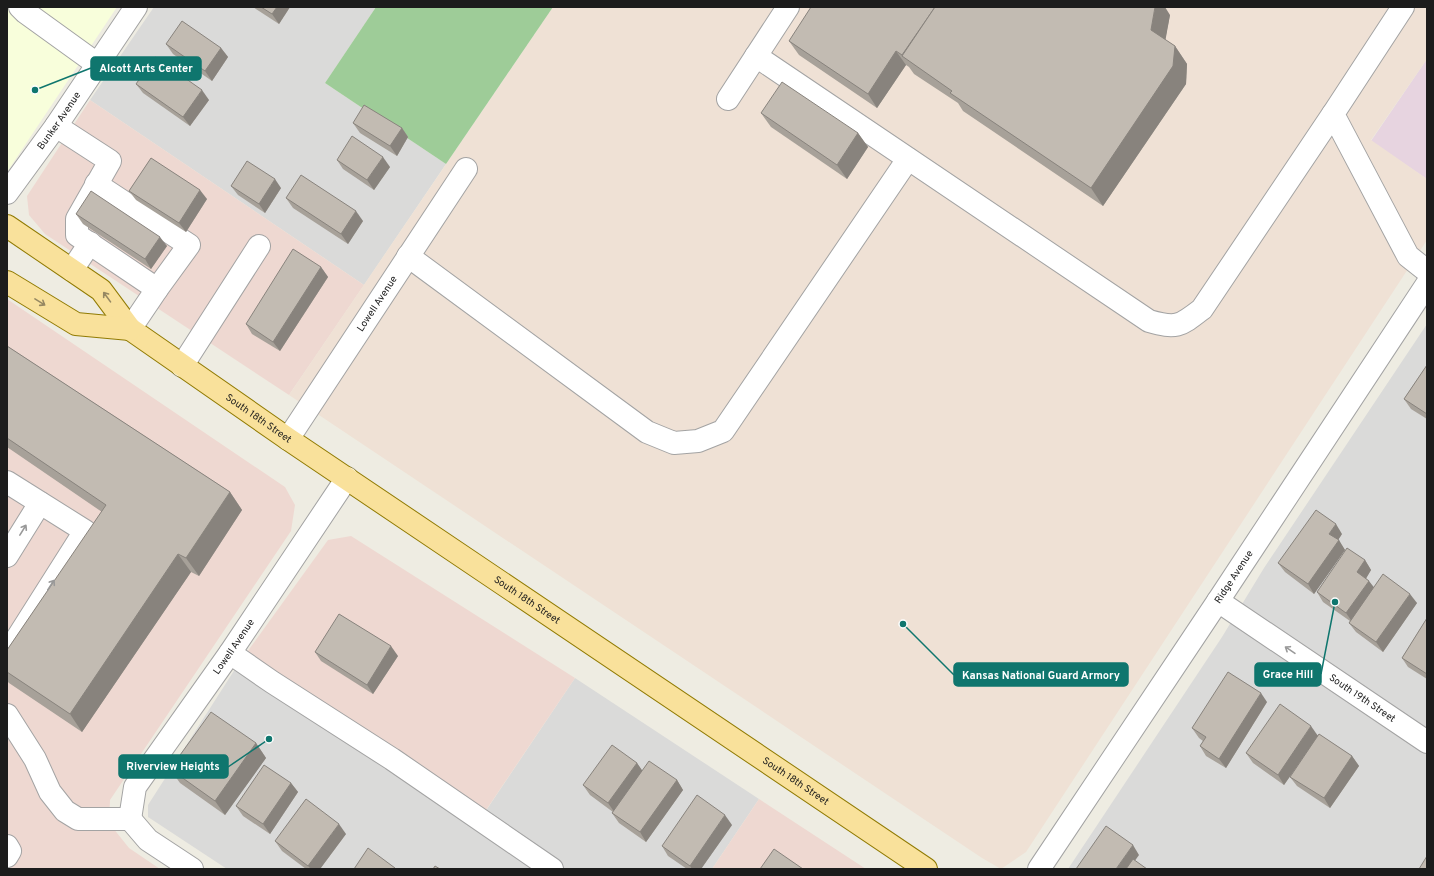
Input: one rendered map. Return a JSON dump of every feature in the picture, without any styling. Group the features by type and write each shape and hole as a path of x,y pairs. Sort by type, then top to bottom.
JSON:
{"main road":[{"name":"South 18th Street","path":"7,226 101,290 130,329 182,366 926,869"},
{"path":"7,282 76,324 130,329"}],"street":[{"path":"20,7 97,64"},
{"name":"Bunker Avenue","path":"7,193 56,126 136,7"},
{"path":"728,99 788,7"},
{"path":"756,56 1149,321 1166,326 1183,324 1202,309 1403,7"},
{"path":"1333,114 1408,256 1427,271"},
{"path":"56,126 110,161 77,219 77,235 99,244 130,263 157,289"},
{"path":"408,256 648,432 674,444 698,441 723,431 908,159"},
{"name":"Lowell Avenue","path":"288,439 466,169"},
{"path":"96,184 125,211 152,228 188,245 130,329"},
{"path":"72,270 99,244"},
{"path":"182,366 259,246"},
{"name":"Ridge Avenue","path":"1039,869 1427,284"},
{"name":"Lowell Avenue","path":"130,819 135,787 230,653 347,478"},
{"path":"7,482 85,531 7,654"},
{"path":"7,556 40,503"},
{"name":"South 19th Street","path":"1218,601 1427,742"},
{"path":"230,653 272,682 392,759 552,869"},
{"path":"7,715 35,758 50,792 65,811 78,819 130,819 148,840 192,869"},
{"path":"7,846 10,851 7,856"}],"shaded area":[{"path":"7,7 117,7 7,172"},
{"path":"154,7 376,7 325,83 446,164 364,285 90,100"},
{"path":"553,7 1427,7 1427,59 1371,140 1427,179 1427,240 1026,852 1001,869 982,858 289,395"},
{"path":"1427,59 1427,179 1371,141"},
{"path":"90,100 364,285 289,395 45,234 29,215 27,196"},
{"path":"7,299 285,487 295,505 291,531 110,800 109,823 129,848 160,869 7,869"},
{"path":"1427,324 1427,869 1068,869 1222,637 1264,568"},
{"path":"351,536 575,678 476,825 237,666 328,540"},
{"path":"237,666 477,824 575,678 759,799 712,869 227,869 148,817 148,805"},
{"path":"759,799 866,869 712,869"}],"green space":[{"path":"376,7 553,7 446,164 325,83"}],"building":[{"path":"261,7 277,7 272,14"},
{"path":"811,7 935,7 902,55 896,51 868,94 789,41"},
{"path":"935,7 1155,7 1151,30 1175,46 1173,66 1091,188 950,93 952,91 902,56"},
{"path":"182,21 221,48 205,71 166,44"},
{"path":"155,57 202,90 183,117 136,84"},
{"path":"782,82 858,133 837,165 761,113"},
{"path":"364,105 402,128 390,146 353,123"},
{"path":"352,136 383,157 367,180 337,160"},
{"path":"151,158 200,190 179,223 129,191"},
{"path":"247,161 275,179 259,204 231,186"},
{"path":"301,175 356,211 341,234 286,198"},
{"path":"91,191 160,237 145,259 76,214"},
{"path":"293,249 321,267 273,342 246,324"},
{"path":"7,346 230,492 186,558 178,554 70,714 7,672 7,650 106,505 7,438"},
{"path":"1427,365 1427,414 1404,399"},
{"path":"1316,510 1336,524 1329,534 1339,540 1308,584 1278,563"},
{"path":"1347,548 1365,560 1357,572 1369,581 1346,613 1317,592"},
{"path":"1383,574 1410,594 1376,642 1349,623"},
{"path":"339,614 391,646 367,685 315,652"},
{"path":"1427,618 1427,674 1402,658"},
{"path":"1228,672 1261,693 1219,759 1200,746 1206,737 1192,728"},
{"path":"1280,704 1311,726 1278,775 1246,753"},
{"path":"211,712 256,743 215,801 170,769"},
{"path":"1319,734 1352,756 1324,798 1290,777"},
{"path":"612,745 637,763 608,803 583,785"},
{"path":"649,761 677,780 640,832 612,813"},
{"path":"264,765 291,783 263,824 236,806"},
{"path":"697,795 725,815 690,866 662,846"},
{"path":"306,799 339,824 308,866 275,841"},
{"path":"1106,826 1133,845 1116,869 1076,869"},
{"path":"368,848 395,868 354,869"},
{"path":"774,849 803,869 760,869"},
{"path":"1427,856 1427,869 1419,869"},
{"path":"1133,859 1147,869 1126,869"},
{"path":"435,866 440,869 433,869"}],"place":[{"name":"Alcott Arts Center","path":"35,90"},
{"name":"Grace Hill","path":"1335,602"},
{"name":"Kansas National Guard Armory","path":"903,624"},
{"name":"Riverview Heights","path":"269,739"}]}
